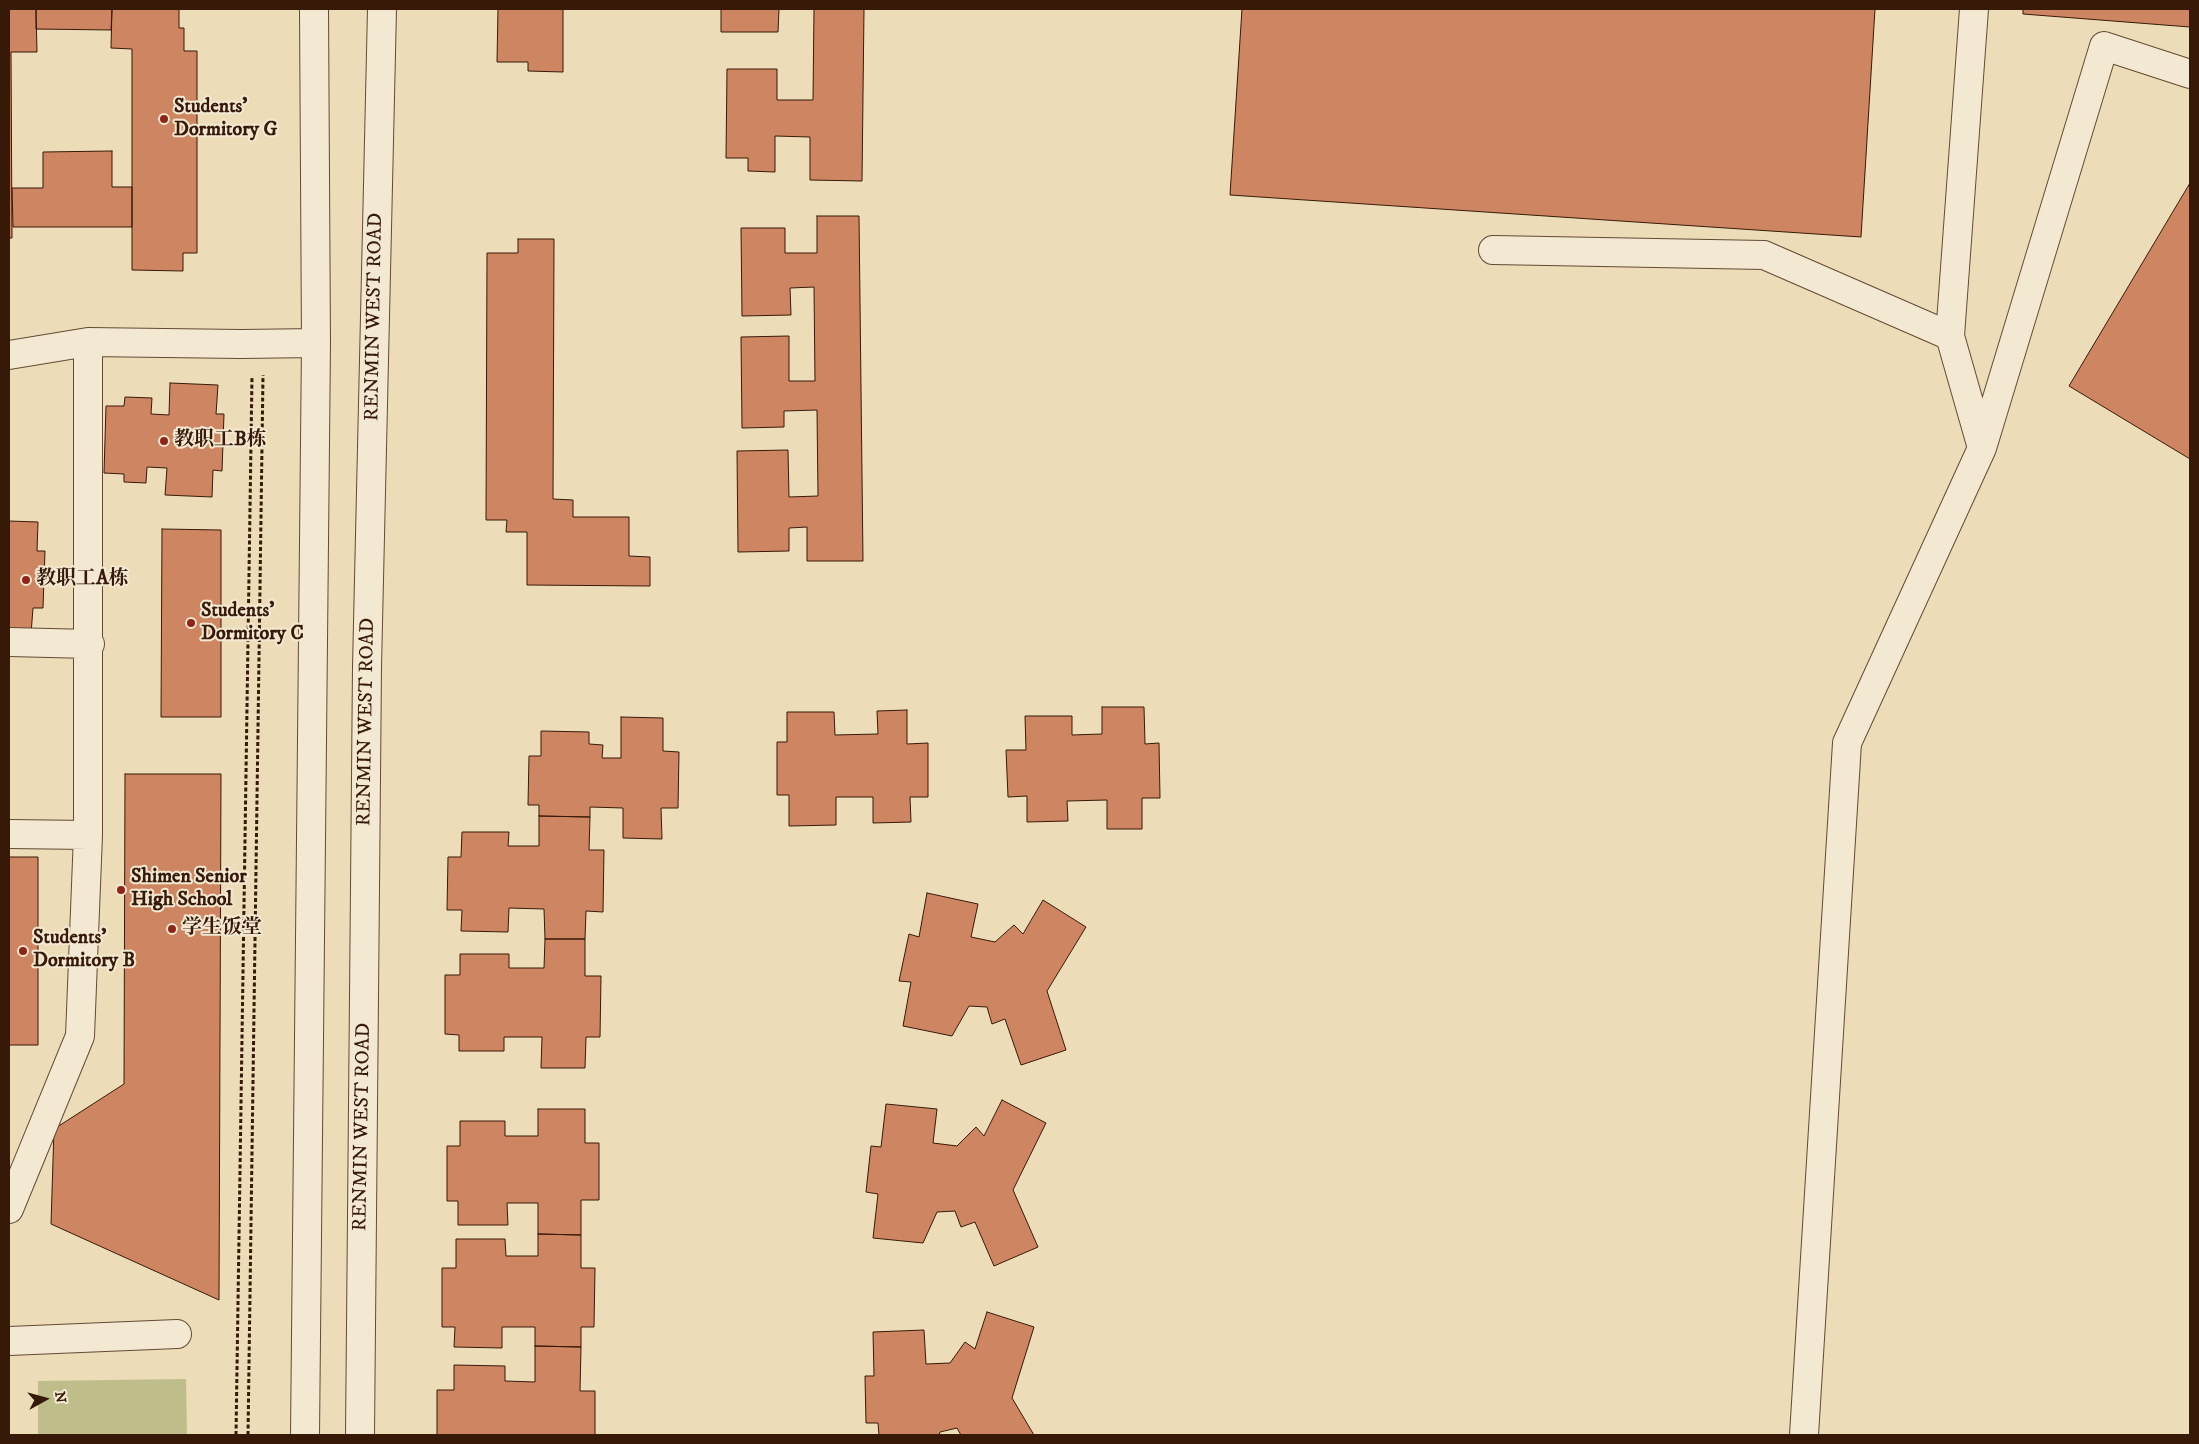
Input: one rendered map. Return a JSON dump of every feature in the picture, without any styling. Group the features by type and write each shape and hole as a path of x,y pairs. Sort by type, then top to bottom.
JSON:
{"street":[{"path":"305,1435 316,343 314,9"},
{"name":"RENMIN WEST ROAD","path":"360,1435 367,667 382,9"},
{"path":"1974,9 1950,336 1982,448"},
{"path":"1804,1435 1847,743 1982,448 2104,46 2190,74"},
{"path":"1493,250 1764,255 1950,336"},
{"path":"9,355 88,342 316,343"},
{"path":"9,1209 80,1036 88,835 90,644 88,342"},
{"path":"9,642 90,644"},
{"path":"9,834 88,835"},
{"path":"9,1341 177,1334"}],"path":[{"path":"236,1435 258,344"},
{"path":"248,1435 258,344"}],"shaded area":[{"path":"186,1379 187,1435 38,1435 38,1381"}],"building":[{"path":"9,9 36,9 37,52 11,52 12,238 9,238"},
{"path":"36,9 112,9 111,30 36,29"},
{"name":"Students' Dormitory G","path":"112,9 179,9 179,28 184,28 184,51 197,51 197,253 183,253 183,271 132,270 132,49 111,48"},
{"path":"498,9 563,9 563,72 528,71 528,62 497,62"},
{"path":"721,9 779,9 778,32 721,32"},
{"path":"814,9 864,9 862,181 810,180 810,137 775,136 775,172 748,171 748,158 726,158 727,69 777,69 777,100 813,100"},
{"path":"1242,9 1875,9 1861,237 1230,195"},
{"path":"2023,9 2190,9 2190,27 2023,14"},
{"path":"112,151 112,187 132,187 132,227 13,227 12,188 43,188 43,152"},
{"path":"2190,183 2190,459 2069,386"},
{"path":"817,216 859,216 863,561 807,561 807,527 789,528 789,551 738,552 737,451 788,450 789,497 818,496 817,410 784,411 784,427 742,428 741,337 789,336 789,381 815,381 814,287 790,288 791,315 742,316 741,228 785,228 785,253 817,253"},
{"path":"518,239 554,239 553,499 573,500 573,517 629,517 629,556 650,557 650,586 527,585 527,532 506,532 507,520 486,520 487,253 518,253"},
{"name":"教职工B栋","path":"170,383 218,385 216,414 224,414 222,471 213,470 212,497 165,495 167,468 147,467 146,483 124,482 124,474 104,473 106,406 124,406 125,397 152,398 151,414 169,415"},
{"name":"教职工A栋","path":"9,521 38,522 37,551 45,551 43,608 33,608 31,634 9,633"},
{"name":"Students' Dormitory C","path":"162,529 221,530 221,717 161,717"},
{"path":"1102,707 1144,707 1145,744 1159,743 1160,798 1142,798 1142,829 1107,829 1107,800 1067,801 1068,821 1027,822 1027,796 1008,797 1006,750 1026,750 1025,716 1072,716 1072,735 1102,734"},
{"path":"907,710 907,744 928,743 928,797 910,797 911,822 873,823 873,797 836,797 836,825 789,826 789,795 777,795 777,742 787,742 787,712 834,712 835,735 878,734 877,711"},
{"path":"621,717 663,718 663,751 679,752 678,808 661,808 662,839 623,838 623,808 590,807 590,817 539,816 539,805 528,805 529,756 541,756 541,731 589,732 589,744 603,745 602,758 621,758"},
{"name":"学生饭堂","path":"125,774 221,774 219,1300 51,1224 54,1129 124,1084"},
{"path":"539,816 590,817 589,850 604,850 603,912 586,911 585,939 545,939 544,909 509,908 508,932 461,931 462,910 447,910 448,857 461,857 462,832 509,832 508,846 539,846"},
{"name":"Students' Dormitory B","path":"9,857 38,857 38,1045 9,1045"},
{"path":"927,893 978,904 971,937 995,942 1014,925 1023,934 1043,900 1086,927 1047,991 1066,1050 1021,1065 1005,1019 992,1024 987,1007 969,1006 952,1036 903,1026 911,982 899,981 909,934 919,937"},
{"path":"545,939 585,939 585,976 601,976 600,1037 586,1037 585,1068 541,1068 542,1037 504,1037 504,1051 459,1051 459,1035 445,1034 445,975 460,975 460,954 509,954 509,968 544,968"},
{"path":"1002,1100 1046,1123 1013,1190 1038,1247 994,1266 975,1222 961,1227 955,1211 937,1212 923,1243 873,1238 878,1194 866,1192 871,1146 881,1147 886,1104 937,1109 933,1143 957,1146 976,1127 984,1136"},
{"path":"538,1109 585,1109 585,1143 599,1143 599,1200 581,1200 581,1235 538,1234 538,1203 507,1203 508,1225 458,1225 458,1201 447,1201 447,1146 460,1146 460,1121 505,1121 505,1136 538,1136"},
{"path":"538,1234 581,1235 581,1268 595,1268 594,1327 581,1327 581,1347 535,1346 535,1327 502,1327 502,1348 454,1347 455,1327 442,1327 442,1268 456,1268 456,1239 505,1239 506,1256 538,1256"},
{"path":"987,1312 1034,1327 1012,1398 1034,1435 961,1435 957,1428 940,1432 939,1435 879,1435 878,1423 866,1423 865,1376 874,1376 873,1332 924,1330 926,1364 950,1363 965,1342 975,1349"},
{"path":"535,1346 581,1347 580,1391 595,1391 595,1435 437,1435 437,1390 454,1390 454,1365 505,1366 505,1381 535,1382"}],"place":[{"name":"Students' Dormitory G","path":"164,119"},
{"name":"教职工B栋","path":"164,441"},
{"name":"教职工A栋","path":"26,580"},
{"name":"Students' Dormitory C","path":"191,623"},
{"name":"Shimen Senior High School","path":"121,890"},
{"name":"学生饭堂","path":"172,929"},
{"name":"Students' Dormitory B","path":"23,951"}]}
